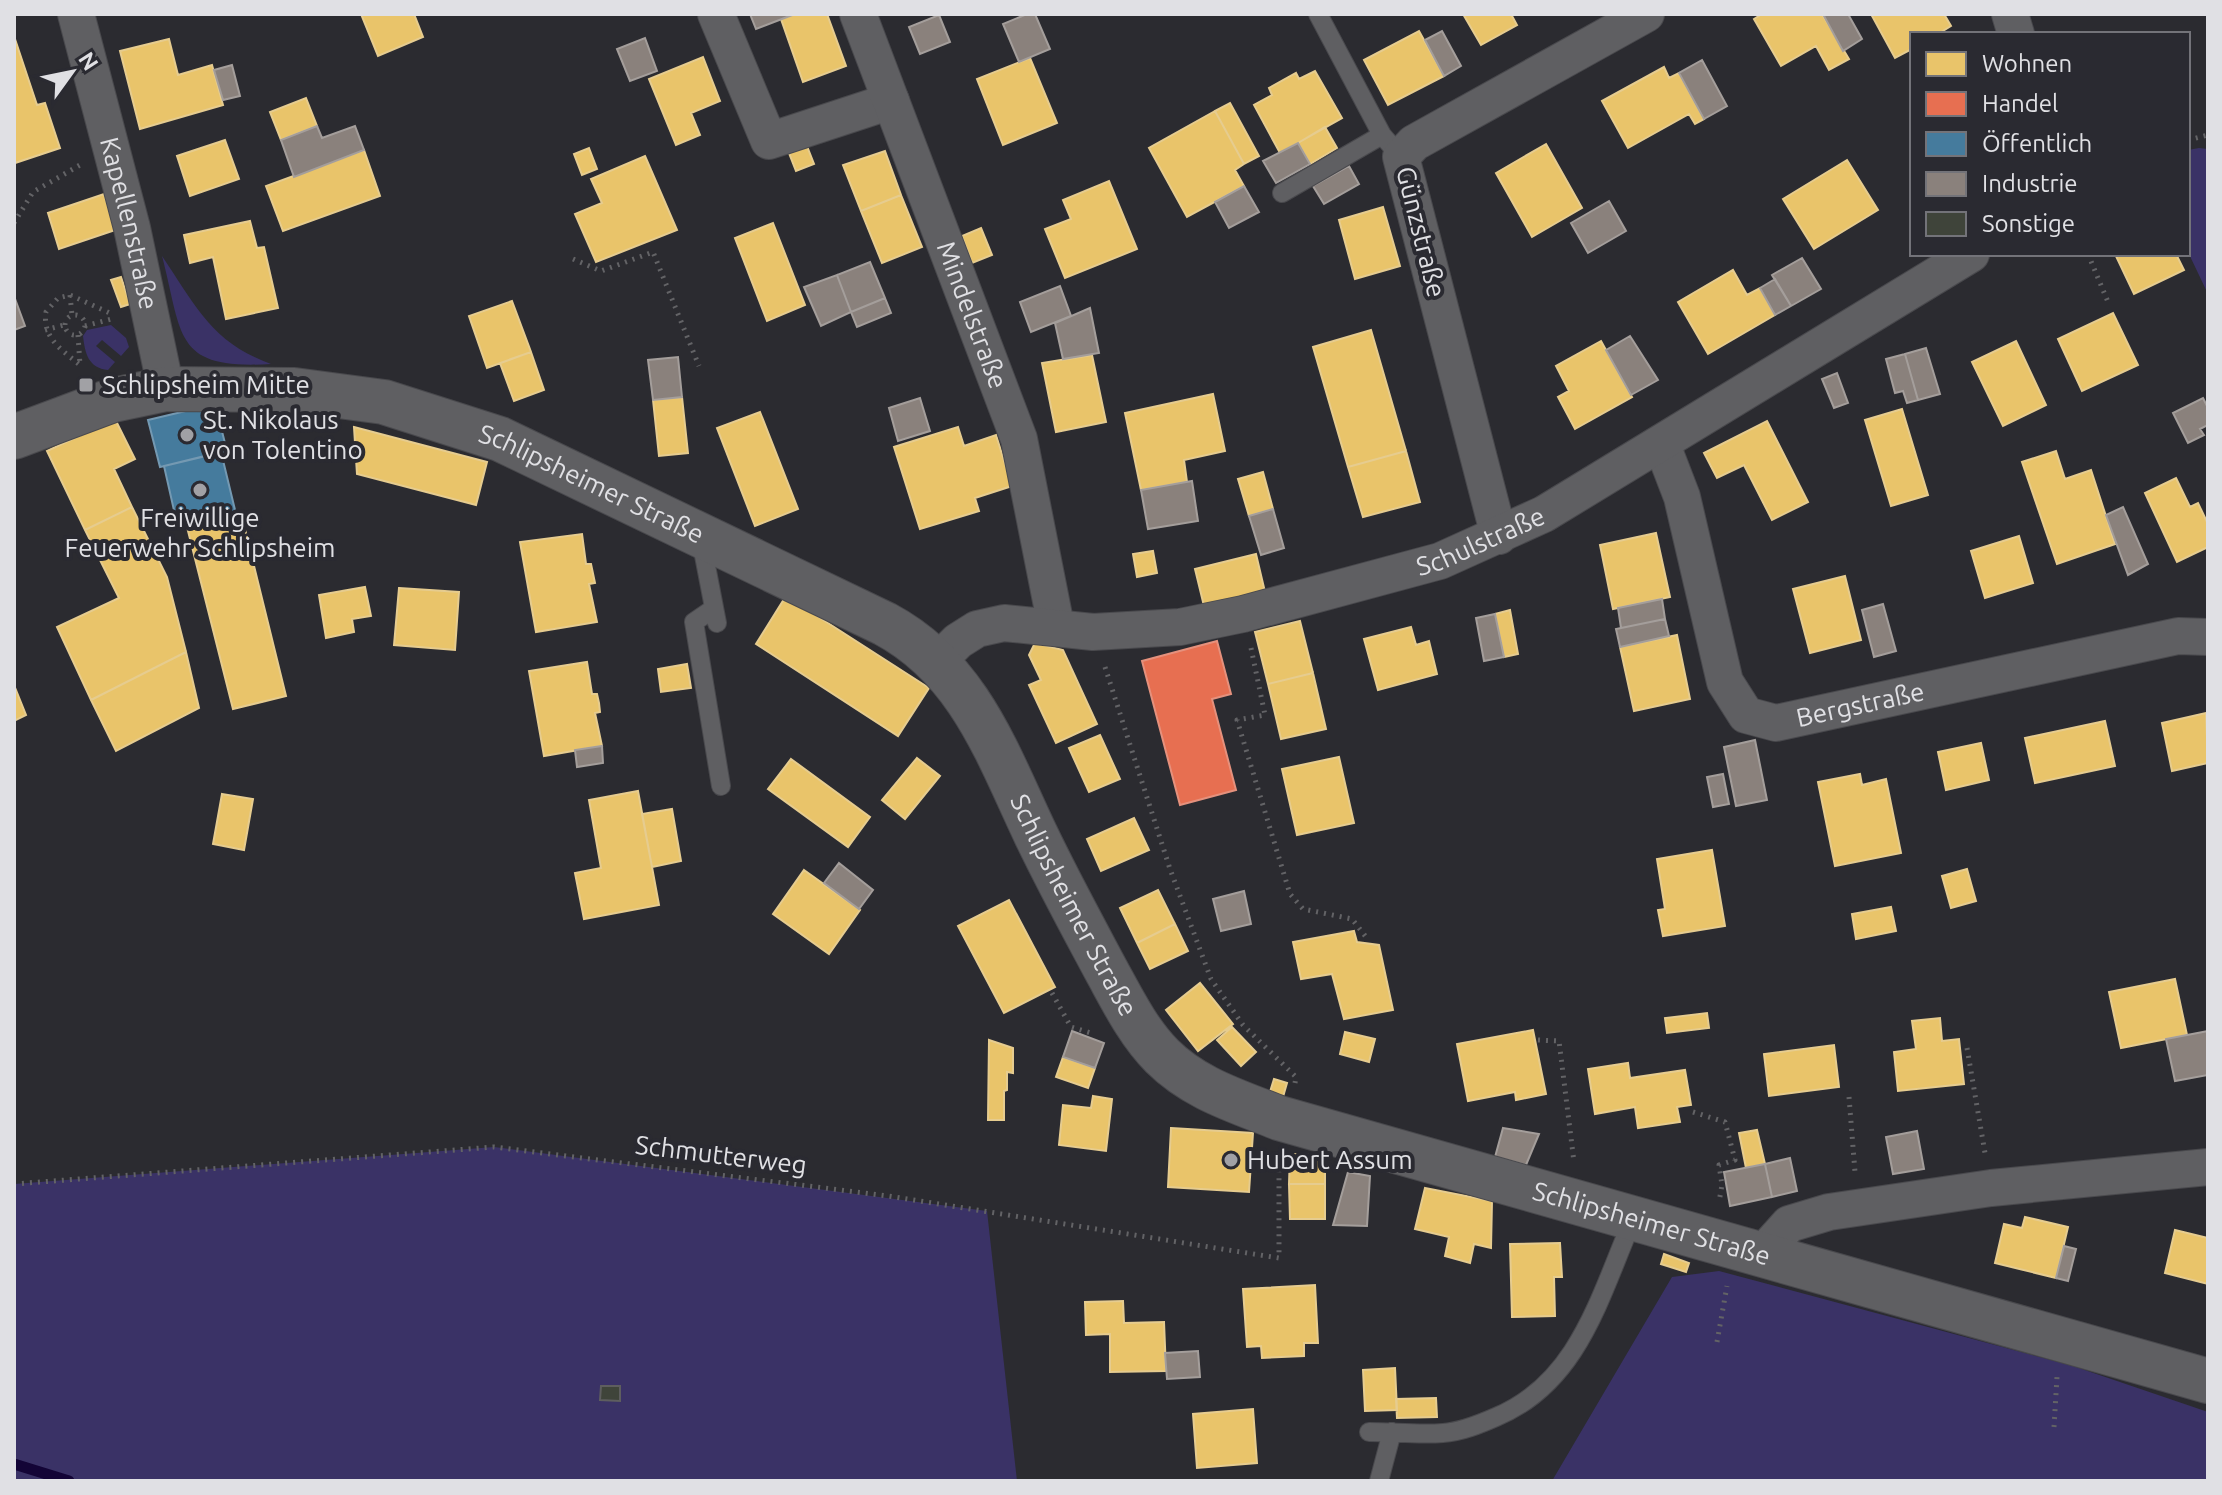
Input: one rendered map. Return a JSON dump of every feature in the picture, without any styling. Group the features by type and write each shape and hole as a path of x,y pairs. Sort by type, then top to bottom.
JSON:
{"street":[{"name":"Kapellenstraße","path":"76,14 112,147 166,389"},
{"path":"716,14 769,141 891,101"},
{"name":"Mindelstraße","path":"858,14 1019,439 1056,626"},
{"name":"Günzstraße","path":"1499,536 1392,146 1414,143 1646,14"},
{"name":"Schulstraße","path":"938,661 958,641 977,629 1004,623 1093,632 1180,627 1243,614 1440,561 1544,514 1662,445 1968,256"},
{"name":"Schlipsheimer Straße","path":"14,437 113,400 166,389 294,390 384,402 450,420 500,439 885,624 915,640 938,661 982,723 1061,888 1131,1015 1162,1056 1204,1089 1279,1118 2208,1381"},
{"name":"Bergstraße","path":"1662,445 1682,497 1725,682 1746,715 1776,723 2175,637 2208,637"},
{"path":"1751,1250 1789,1224 1857,1206 1991,1188 2208,1167"}],"lane":[{"path":"1282,193 1392,146 1318,14"},
{"path":"700,537 715,616 694,622 721,786"},
{"path":"1369,1432 1446,1433 1478,1425 1520,1407 1551,1384 1574,1352 1634,1217"},
{"path":"1379,1481 1392,1432"}],"path":[{"path":"14,223 33,192 112,147"},
{"path":"573,259 601,271 653,252 699,366"},
{"path":"2089,256 2108,302"},
{"path":"45,330 64,325 72,315 70,295"},
{"path":"70,295 118,317 85,326 78,335 80,365 55,344 45,330 46,312 50,305 70,295"},
{"path":"72,315 81,317 85,326"},
{"path":"64,325 67,332 78,335"},
{"path":"1093,632 1170,869 1211,979 1243,1025 1296,1077"},
{"path":"1249,643 1265,715 1237,720 1290,894 1303,909 1352,919 1366,937"},
{"path":"1052,993 1071,1027 1105,1037"},
{"path":"1538,1040 1559,1041 1573,1156"},
{"path":"1967,1048 1991,1188"},
{"path":"1849,1097 1857,1206"},
{"path":"1693,1112 1725,1122 1735,1160 1719,1165 1722,1185"},
{"name":"Schmutterweg","path":"14,1184 494,1147 888,1196 1279,1258 1279,1118"},
{"path":"1717,1342 1751,1250"}],"shaded area":[{"path":"2208,149 2208,294 2190,256 2190,150"},
{"path":"162,256 196,306 219,333 233,345 271,364 216,361 199,354 180,327"},
{"path":"111,325 126,338 129,347 121,356 102,340 96,346 115,362 108,370 101,369 92,363 87,354 83,336 87,330"},
{"path":"494,1147 987,1211 1017,1481 14,1481 14,1184"},
{"path":"1719,1271 2073,1366 2208,1412 2208,1481 1552,1481 1672,1277"}],"building: Wohnen":[{"path":"361,14 414,14 423,37 378,56"},
{"path":"795,14 827,14 846,66 803,82 781,19"},
{"path":"1463,14 1511,14 1517,25 1481,45"},
{"path":"1762,14 1822,14 1849,59 1829,70 1816,46 1781,66 1754,19"},
{"path":"1871,14 1944,14 1951,26 1941,32 1910,32 1910,50 1895,58"},
{"path":"1419,31 1444,76 1388,105 1364,60"},
{"path":"14,36 37,105 45,103 60,148 15,163"},
{"path":"169,39 178,75 212,65 223,105 140,129 120,51"},
{"path":"703,57 720,101 691,113 700,135 676,145 649,79"},
{"path":"1030,58 1057,123 1003,145 977,79"},
{"path":"1664,67 1669,78 1679,73 1704,119 1695,124 1689,114 1628,148 1602,101"},
{"path":"1315,71 1342,118 1280,153 1254,105 1272,95 1269,88 1296,73 1299,79"},
{"path":"306,98 317,126 281,140 270,112"},
{"path":"1230,103 1259,156 1244,164 1215,111"},
{"path":"1215,111 1244,164 1235,170 1244,186 1187,217 1149,148"},
{"path":"1325,127 1337,148 1310,164 1298,143"},
{"path":"225,140 239,179 190,196 177,156"},
{"path":"805,141 814,164 796,171 787,148"},
{"path":"1546,144 1582,208 1532,237 1496,173"},
{"path":"589,148 597,169 582,175 574,154"},
{"path":"364,150 380,196 283,231 266,186"},
{"path":"885,151 901,195 861,211 843,165"},
{"path":"645,156 677,230 596,262 575,214 602,203 591,179"},
{"path":"1847,160 1878,210 1814,249 1783,199"},
{"path":"1109,181 1137,249 1065,278 1045,229 1071,219 1063,200"},
{"path":"104,194 115,230 59,249 48,213"},
{"path":"901,195 922,247 882,263 861,211"},
{"path":"1383,207 1400,266 1355,279 1339,220"},
{"path":"250,221 257,248 264,247 278,308 226,319 213,257 190,263 184,235"},
{"path":"773,223 805,305 767,321 735,238"},
{"path":"981,228 992,255 972,263 962,236"},
{"path":"2116,256 2177,256 2184,270 2134,294"},
{"path":"1733,270 1747,295 1760,288 1775,315 1708,354 1678,302"},
{"path":"121,277 130,304 121,307 111,280"},
{"path":"512,301 531,352 487,368 469,316"},
{"path":"2113,313 2138,365 2082,391 2058,339"},
{"path":"1371,330 1406,451 1348,467 1313,347"},
{"path":"1601,341 1632,397 1575,429 1558,397 1569,391 1556,366"},
{"path":"2016,341 2046,405 2003,426 1972,362"},
{"path":"531,352 544,390 514,401 500,363"},
{"path":"1092,355 1106,422 1056,432 1042,363"},
{"path":"1213,394 1225,451 1184,460 1187,482 1141,490 1125,413"},
{"path":"682,397 688,453 659,456 653,400"},
{"path":"1902,409 1928,495 1891,506 1865,420"},
{"path":"760,412 798,509 755,526 717,428"},
{"path":"115,419 135,459 114,469 132,507 85,530 47,451"},
{"path":"1767,421 1808,502 1772,520 1744,465 1717,478 1704,453"},
{"path":"354,427 487,462 476,505 357,474"},
{"path":"958,427 964,446 996,435 1012,486 975,498 979,511 920,529 894,447"},
{"path":"1406,451 1420,502 1363,517 1348,467"},
{"path":"2056,451 2065,479 2091,470 2115,544 2057,564 2022,462"},
{"path":"1263,472 1273,509 1249,516 1238,479"},
{"path":"2176,478 2190,507 2198,503 2208,524 2208,547 2177,562 2145,493"},
{"path":"132,507 167,577 186,652 91,700 57,627 119,598 85,530"},
{"path":"241,513 286,696 233,709 187,527"},
{"path":"1656,533 1670,597 1613,609 1600,545"},
{"path":"582,534 586,564 591,564 595,583 589,584 597,622 536,632 520,542"},
{"path":"2019,536 2033,583 1985,598 1971,551"},
{"path":"1153,551 1157,573 1137,577 1133,554"},
{"path":"1256,554 1265,592 1204,606 1195,569"},
{"path":"1845,576 1861,640 1810,653 1793,589"},
{"path":"365,587 371,616 352,619 354,632 326,638 319,595"},
{"path":"399,588 459,592 455,650 394,645"},
{"path":"786,596 929,688 898,736 756,644"},
{"path":"1510,610 1518,654 1504,657 1495,614"},
{"path":"1300,621 1313,673 1268,684 1255,632"},
{"path":"1411,627 1416,645 1429,641 1437,674 1378,690 1364,639"},
{"path":"1677,635 1690,699 1634,711 1620,647"},
{"path":"1035,643 1063,650 1097,724 1056,743 1029,685 1041,680 1029,655"},
{"path":"186,652 199,708 116,751 91,700"},
{"path":"587,662 592,694 597,694 599,703 600,712 595,713 602,746 544,756 529,671"},
{"path":"687,664 691,688 661,692 658,669"},
{"path":"1313,673 1326,729 1281,739 1268,684"},
{"path":"14,685 26,715 14,721"},
{"path":"2206,713 2208,763 2172,771 2162,723"},
{"path":"2105,721 2115,766 2035,783 2025,738"},
{"path":"1100,735 1120,779 1089,792 1069,748"},
{"path":"1981,743 1989,780 1946,790 1938,752"},
{"path":"1339,757 1354,823 1297,835 1282,769"},
{"path":"917,758 940,776 905,819 882,800"},
{"path":"791,759 870,817 848,847 768,789"},
{"path":"1860,774 1862,785 1886,779 1901,853 1835,866 1818,782"},
{"path":"638,791 659,905 584,919 575,873 601,868 589,800"},
{"path":"222,794 253,799 244,850 213,844"},
{"path":"672,809 681,861 652,867 642,814"},
{"path":"1134,818 1149,850 1101,871 1087,839"},
{"path":"1712,850 1725,926 1663,936 1658,910 1665,909 1657,859"},
{"path":"1967,869 1976,901 1951,908 1942,876"},
{"path":"804,870 860,910 829,954 773,914"},
{"path":"1158,890 1175,924 1137,943 1120,908"},
{"path":"1009,900 1055,987 1004,1013 958,926"},
{"path":"1891,907 1896,931 1856,939 1852,914"},
{"path":"1175,924 1188,951 1150,969 1137,943"},
{"path":"1354,931 1357,942 1379,945 1393,1010 1344,1019 1332,974 1301,979 1293,942"},
{"path":"2175,979 2187,1035 2121,1048 2109,992"},
{"path":"1200,983 1233,1024 1198,1051 1166,1010"},
{"path":"1707,1013 1709,1028 1667,1033 1665,1018"},
{"path":"1940,1018 1942,1041 1959,1039 1964,1084 1898,1091 1894,1052 1916,1049 1912,1021"},
{"path":"1232,1027 1256,1052 1241,1066 1217,1040"},
{"path":"1533,1030 1546,1094 1516,1100 1515,1092 1468,1101 1457,1044"},
{"path":"1345,1032 1375,1039 1369,1062 1340,1054"},
{"path":"989,1040 1013,1048 1013,1073 1007,1072 1007,1090 1004,1091 1004,1120 988,1120"},
{"path":"1834,1045 1839,1087 1769,1096 1764,1054"},
{"path":"1063,1057 1095,1068 1088,1088 1056,1077"},
{"path":"1628,1063 1630,1078 1685,1070 1691,1105 1677,1107 1680,1122 1638,1128 1635,1107 1595,1114 1588,1069"},
{"path":"1274,1079 1287,1083 1283,1097 1270,1092"},
{"path":"1093,1096 1112,1099 1106,1151 1059,1145 1063,1105 1091,1108"},
{"path":"1171,1128 1253,1133 1249,1192 1168,1187"},
{"path":"1757,1130 1765,1164 1746,1168 1739,1133"},
{"path":"1290,1154 1325,1155 1325,1184 1289,1184"},
{"path":"1289,1184 1325,1184 1325,1219 1290,1219"},
{"path":"1425,1188 1492,1201 1491,1248 1474,1244 1470,1263 1445,1256 1449,1237 1415,1229"},
{"path":"2025,1217 2068,1227 2056,1278 1995,1263 2004,1224 2022,1228"},
{"path":"2175,1230 2208,1238 2208,1284 2165,1273"},
{"path":"1560,1243 1562,1277 1554,1277 1555,1316 1512,1317 1510,1244"},
{"path":"1664,1254 1689,1263 1686,1272 1661,1264"},
{"path":"1315,1285 1318,1343 1304,1343 1304,1356 1262,1358 1261,1346 1247,1347 1243,1289"},
{"path":"1123,1301 1124,1323 1164,1322 1166,1371 1110,1372 1110,1334 1086,1335 1085,1302"},
{"path":"1395,1368 1397,1410 1365,1411 1363,1370"},
{"path":"1436,1398 1437,1417 1397,1418 1396,1399"},
{"path":"1253,1409 1257,1463 1197,1468 1193,1414"}],"building: Handel":[{"path":"1217,641 1231,694 1212,699 1236,790 1180,805 1142,661"}],"building: Öffentlich":[{"name":"St. Nikolaus von Tolentino","path":"215,404 227,451 160,467 148,420"},
{"name":"Freiwillige Feuerwehr Schlipsheim","path":"221,452 236,514 178,528 164,466"}],"building: Industrie":[{"path":"750,14 795,14 756,29"},
{"path":"1035,14 1050,49 1019,62 1003,24"},
{"path":"1848,14 1862,39 1843,51 1824,16"},
{"path":"939,15 950,42 920,54 909,27"},
{"path":"1442,31 1461,66 1444,76 1425,40"},
{"path":"645,38 657,71 630,81 617,49"},
{"path":"1702,60 1727,106 1704,119 1679,73"},
{"path":"232,65 240,96 223,100 214,70"},
{"path":"317,126 322,138 355,126 364,150 294,177 281,140"},
{"path":"1298,143 1310,164 1276,183 1263,161"},
{"path":"1349,166 1359,184 1324,204 1313,186"},
{"path":"1244,186 1259,212 1229,228 1215,202"},
{"path":"1609,201 1626,231 1588,253 1571,223"},
{"path":"1802,258 1821,289 1791,306 1772,275"},
{"path":"870,262 885,298 851,312 837,275"},
{"path":"837,275 851,312 821,326 804,287"},
{"path":"1775,279 1791,306 1775,315 1760,288"},
{"path":"1060,286 1071,316 1031,332 1020,302"},
{"path":"14,296 25,326 14,330"},
{"path":"885,298 891,313 857,327 851,312"},
{"path":"1090,308 1099,353 1063,359 1055,323"},
{"path":"1630,336 1658,380 1631,395 1606,350"},
{"path":"1926,348 1940,394 1918,400 1905,354"},
{"path":"1905,354 1918,400 1907,403 1903,391 1895,393 1886,359"},
{"path":"678,357 682,397 653,400 648,360"},
{"path":"1837,373 1848,403 1834,408 1822,379"},
{"path":"920,398 930,431 898,441 889,408"},
{"path":"2203,398 2208,408 2208,425 2200,429 2204,435 2188,443 2173,413"},
{"path":"1192,481 1198,521 1148,529 1141,490"},
{"path":"2123,507 2148,564 2128,575 2106,515"},
{"path":"1273,509 1284,548 1261,555 1249,516"},
{"path":"1662,599 1665,619 1621,628 1618,608"},
{"path":"1883,604 1896,651 1874,657 1862,610"},
{"path":"1495,614 1504,657 1484,661 1476,618"},
{"path":"1665,619 1669,636 1620,647 1616,629"},
{"path":"1755,740 1767,800 1736,806 1724,747"},
{"path":"602,746 603,763 577,767 575,750"},
{"path":"1723,774 1729,804 1713,807 1707,777"},
{"path":"839,863 873,890 859,909 824,883"},
{"path":"1244,891 1251,924 1221,931 1213,899"},
{"path":"1072,1031 1104,1043 1095,1068 1063,1057"},
{"path":"2208,1031 2208,1075 2175,1081 2166,1039"},
{"path":"1503,1128 1539,1134 1526,1165 1495,1157"},
{"path":"1917,1131 1924,1169 1893,1174 1886,1137"},
{"path":"1790,1158 1797,1191 1772,1197 1765,1164"},
{"path":"1765,1164 1772,1197 1730,1206 1724,1172"},
{"path":"1348,1172 1370,1176 1367,1226 1333,1225"},
{"path":"2064,1246 2076,1249 2068,1281 2056,1278"},
{"path":"1198,1351 1200,1377 1167,1379 1165,1353"}],"building: Sonstige":[{"path":"601,1386 620,1386 620,1401 600,1400"}],"waterway":[{"path":"14,1464 69,1481"}],"place":[{"name":"Schlipsheim Mitte","path":"86,385"},
{"name":"St. Nikolaus von Tolentino","path":"187,435"},
{"name":"Freiwillige Feuerwehr Schlipsheim","path":"200,490"},
{"name":"Hubert Assum","path":"1231,1160"}]}
